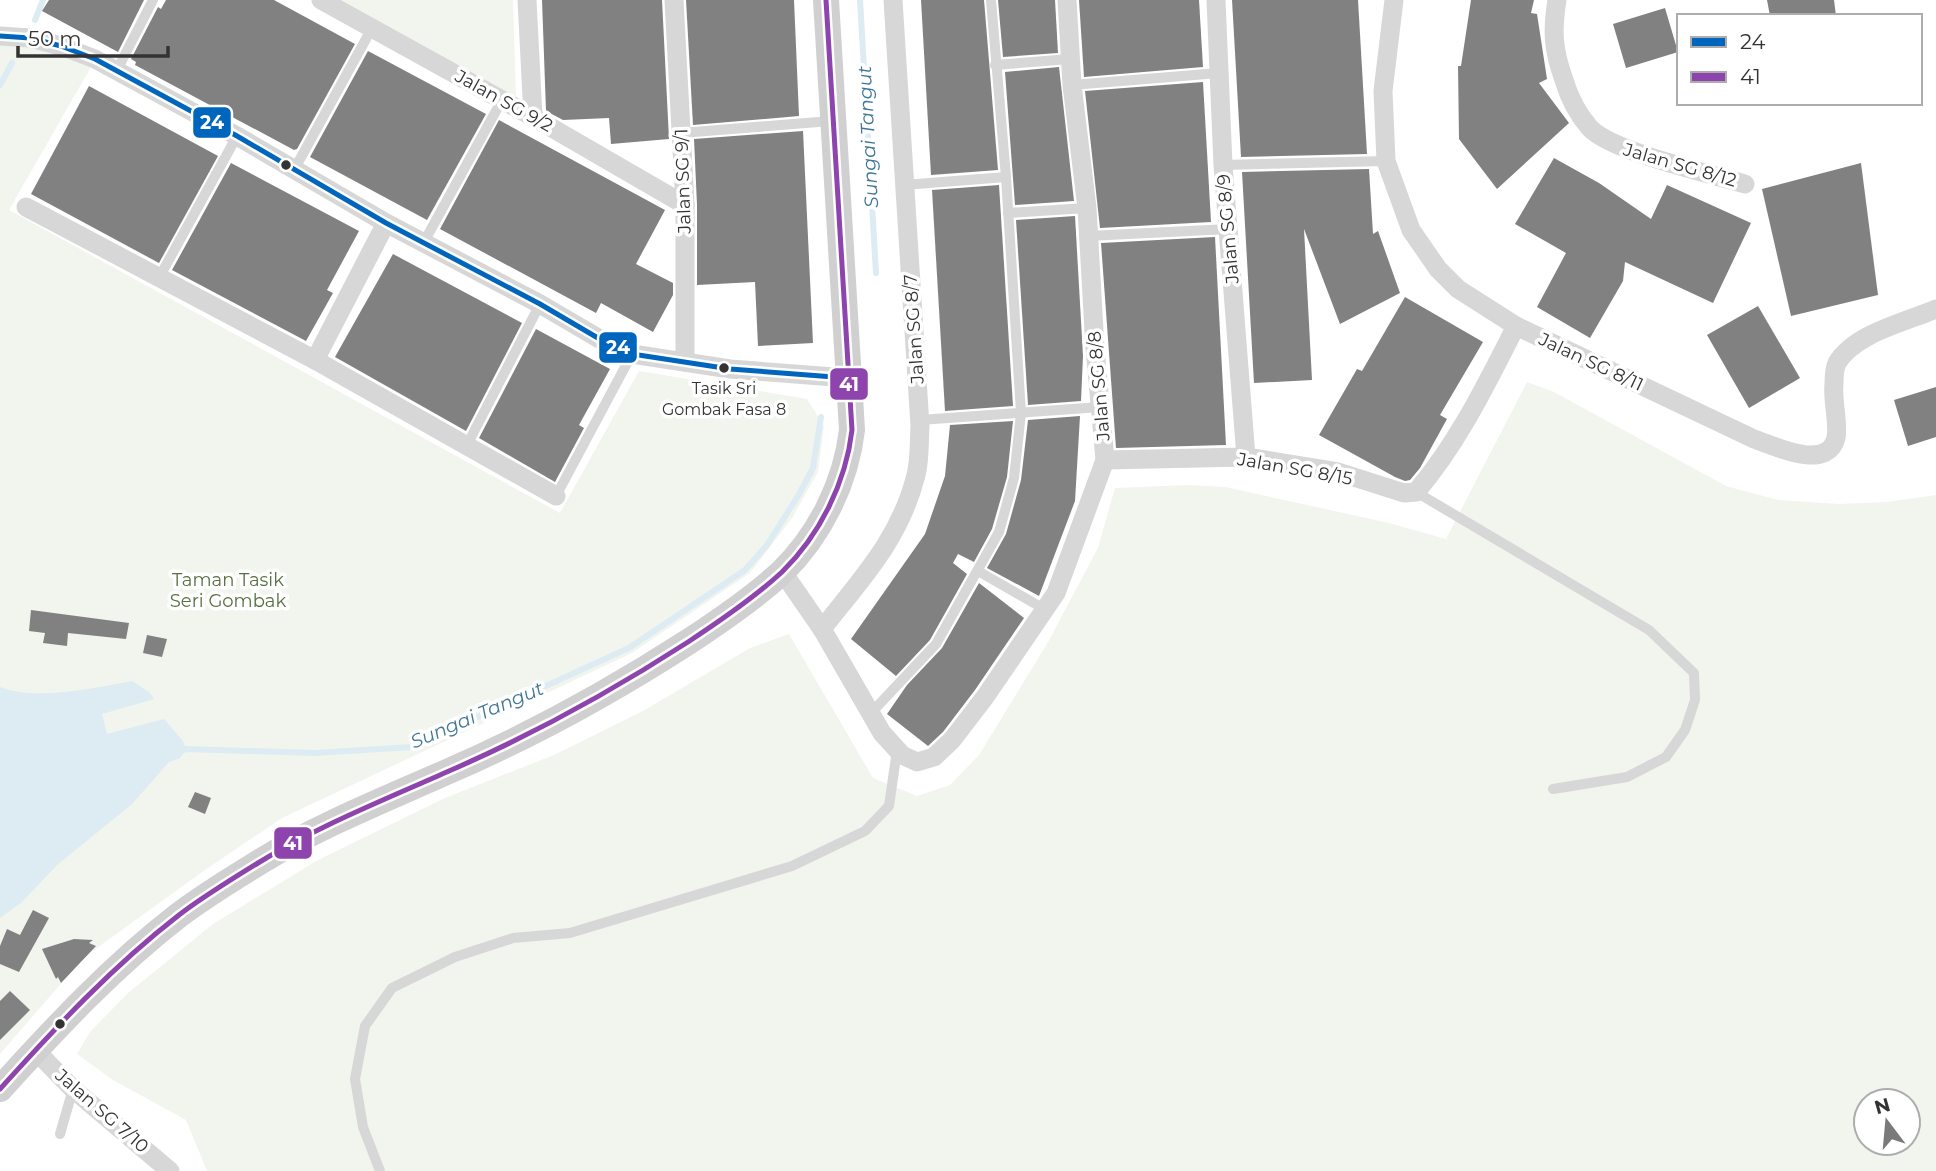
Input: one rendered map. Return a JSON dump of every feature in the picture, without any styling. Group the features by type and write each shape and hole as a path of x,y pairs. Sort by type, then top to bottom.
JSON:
{"street":[{"name":"Jalan SG 9/2","path":"321,0 685,205"},
{"path":"527,0 533,117"},
{"name":"Jalan SG 9/1","path":"674,0 685,205 685,362"},
{"path":"0,1089 59,1023 108,975 181,914 256,864 317,830 519,738 637,675 716,623 782,571 816,529 840,483 849,455 852,430 826,0"},
{"name":"Jalan SG 8/7","path":"822,629 880,557 901,521 917,472 920,420 893,0"},
{"name":"Jalan SG 8/8","path":"897,749 902,755 917,762 941,752 985,697 1056,593 1105,460 1087,208 1072,85 1067,0"},
{"name":"Jalan SG 8/9","path":"1216,0 1223,165 1246,457"},
{"name":"Jalan SG 8/11","path":"1394,0 1383,91 1386,161 1411,230 1428,257 1458,289 1516,326 1754,439 1793,453 1811,456 1826,453 1836,439 1834,376 1835,366 1841,358 1869,337 1936,309"},
{"name":"Jalan SG 8/12","path":"1557,0 1554,17 1555,54 1571,100 1590,129 1615,146 1745,184"},
{"path":"0,36 30,38 95,59 237,136 386,223 540,304 603,341 632,354 783,374 847,378"},
{"path":"26,207 316,360 556,496"},
{"path":"316,360 386,223"},
{"path":"1416,492 1437,466 1460,428 1516,326"},
{"name":"Jalan SG 8/15","path":"1105,460 1246,457 1338,472 1404,493 1416,492"},
{"path":"782,571 822,629 882,733 897,749"},
{"name":"Jalan SG 7/10","path":"35,1050 73,1088 170,1171"}],"lane":[{"path":"116,72 153,0"},
{"path":"871,712 936,644 999,532 1014,478 1021,413 1006,177 991,0"},
{"path":"294,170 372,28"},
{"path":"995,65 1070,59"},
{"path":"1072,85 1219,73"},
{"path":"424,242 502,100"},
{"path":"681,133 835,120"},
{"path":"160,276 237,136"},
{"path":"1223,165 1386,161"},
{"path":"904,185 1006,177"},
{"path":"1008,214 1087,208"},
{"path":"1088,236 1229,229"},
{"path":"467,445 540,304"},
{"path":"556,496 632,354"},
{"path":"920,420 1101,407"},
{"path":"1416,492 1649,630 1693,673 1695,700 1685,730 1666,757 1627,776 1553,789"},
{"path":"978,571 1046,610"},
{"path":"380,1171 363,1127 355,1079 365,1026 392,988 455,957 513,938 570,933 792,866 865,831 889,806 897,749"},
{"path":"60,1134 73,1088"}],"green space":[{"path":"339,0 513,0 516,97"},
{"name":"Taman Tasik Seri Gombak","path":"0,38 95,60 9,210 560,513 639,371 807,399 824,426 818,472 792,518 750,573 632,653 282,818 90,953 0,1054"},
{"path":"1527,382 1554,392 1726,486 1778,500 1839,504 1887,502 1936,495 1936,1171 207,1171 186,1120 113,1080 77,1054 90,1032 128,993 213,924 318,860 445,798 554,755 643,711 750,648 789,634 873,778 917,796 950,785 979,755 1047,644 1098,548 1115,488 1189,485 1225,487 1389,523 1446,539"}],"shaded area":[{"path":"132,681 149,692 154,699 102,714 107,734 164,719 183,741 186,749 180,758 169,762 132,804 57,865 22,902 0,918 0,687 30,693 48,693"}],"building":[{"path":"49,0 144,0 118,52 42,11"},
{"path":"166,0 274,0 355,44 297,149 294,150 135,65 136,62 131,59 158,7 161,9"},
{"path":"542,0 662,0 669,139 611,144 609,118 563,120 546,111"},
{"path":"686,0 794,0 799,116 693,125"},
{"path":"921,0 984,0 998,170 931,175"},
{"path":"998,0 1055,0 1058,53 1003,57"},
{"path":"1079,0 1199,0 1203,67 1084,77"},
{"path":"1232,0 1358,0 1367,154 1241,157"},
{"path":"1471,0 1534,0 1531,13 1537,14 1547,79 1539,83 1569,123 1497,189 1459,139 1458,66 1461,66"},
{"path":"1767,0 1834,0 1836,14 1770,14"},
{"path":"1665,8 1677,52 1626,68 1613,24"},
{"path":"368,51 486,114 427,220 310,157"},
{"path":"1059,67 1074,201 1015,205 1005,72"},
{"path":"1203,82 1211,222 1100,228 1085,91"},
{"path":"89,86 218,156 159,263 31,194"},
{"path":"499,120 665,210 636,264 673,283 673,295 653,332 601,303 596,313 440,229"},
{"path":"803,131 813,343 758,346 755,282 697,285 694,139"},
{"path":"1554,158 1599,183 1651,219 1667,185 1751,223 1713,303 1625,262 1623,281 1590,338 1537,307 1566,253 1515,224"},
{"path":"231,163 359,231 327,290 333,293 306,341 172,270"},
{"path":"1861,163 1878,295 1791,316 1762,189"},
{"path":"1369,169 1373,234 1378,231 1400,293 1340,324 1304,229 1312,380 1254,383 1242,172"},
{"path":"999,185 1013,406 945,411 932,190"},
{"path":"1075,216 1083,356 1081,401 1028,405 1016,220"},
{"path":"1215,237 1226,445 1116,448 1101,243"},
{"path":"393,254 522,323 466,431 335,357"},
{"path":"1405,297 1483,342 1440,415 1447,419 1420,468 1410,480 1405,481 1319,435 1357,369 1362,371"},
{"path":"1758,306 1800,378 1749,408 1707,335"},
{"path":"536,329 610,369 579,425 584,428 555,482 479,438"},
{"path":"1936,387 1936,437 1908,446 1894,400"},
{"path":"1080,416 1075,501 1039,596 987,568 1006,534 1021,480 1028,420"},
{"path":"1013,421 1007,477 992,529 974,562 958,554 953,563 967,574 930,640 896,676 851,639 925,534 945,476 950,425"},
{"path":"979,583 1024,618 975,690 943,732 928,746 887,714 907,685 942,648"},
{"path":"31,610 129,623 126,639 68,633 67,646 43,643 45,633 29,631"},
{"path":"147,635 167,639 162,657 143,653"},
{"path":"195,792 211,798 205,814 188,807"},
{"path":"33,910 49,918 19,972 0,964 0,946 7,929 20,935"},
{"path":"74,939 93,940 89,943 96,946 61,983 58,977 56,979 42,949"},
{"path":"10,991 30,1010 0,1040 0,1001"}],"waterway":[{"path":"35,20 43,0"},
{"name":"Sungai Tangut","path":"860,0 876,273"},
{"path":"0,85 12,63"},
{"name":"Sungai Tangut","path":"179,752 186,749 315,753 412,747 629,648 745,570 767,545 813,468 821,417"}],"transit line":[{"name":"41","path":"0,1089 108,976 198,901 304,837 511,743 630,678 748,600 782,572 808,542 837,488 849,450 852,430 826,0"},
{"name":"24","path":"0,36 30,38 95,59 237,136 386,223 540,304 603,341 632,354 730,369 847,378"}],"place":[{"name":"Tasik Sri Gombak Fasa 8","path":"724,368"}]}
